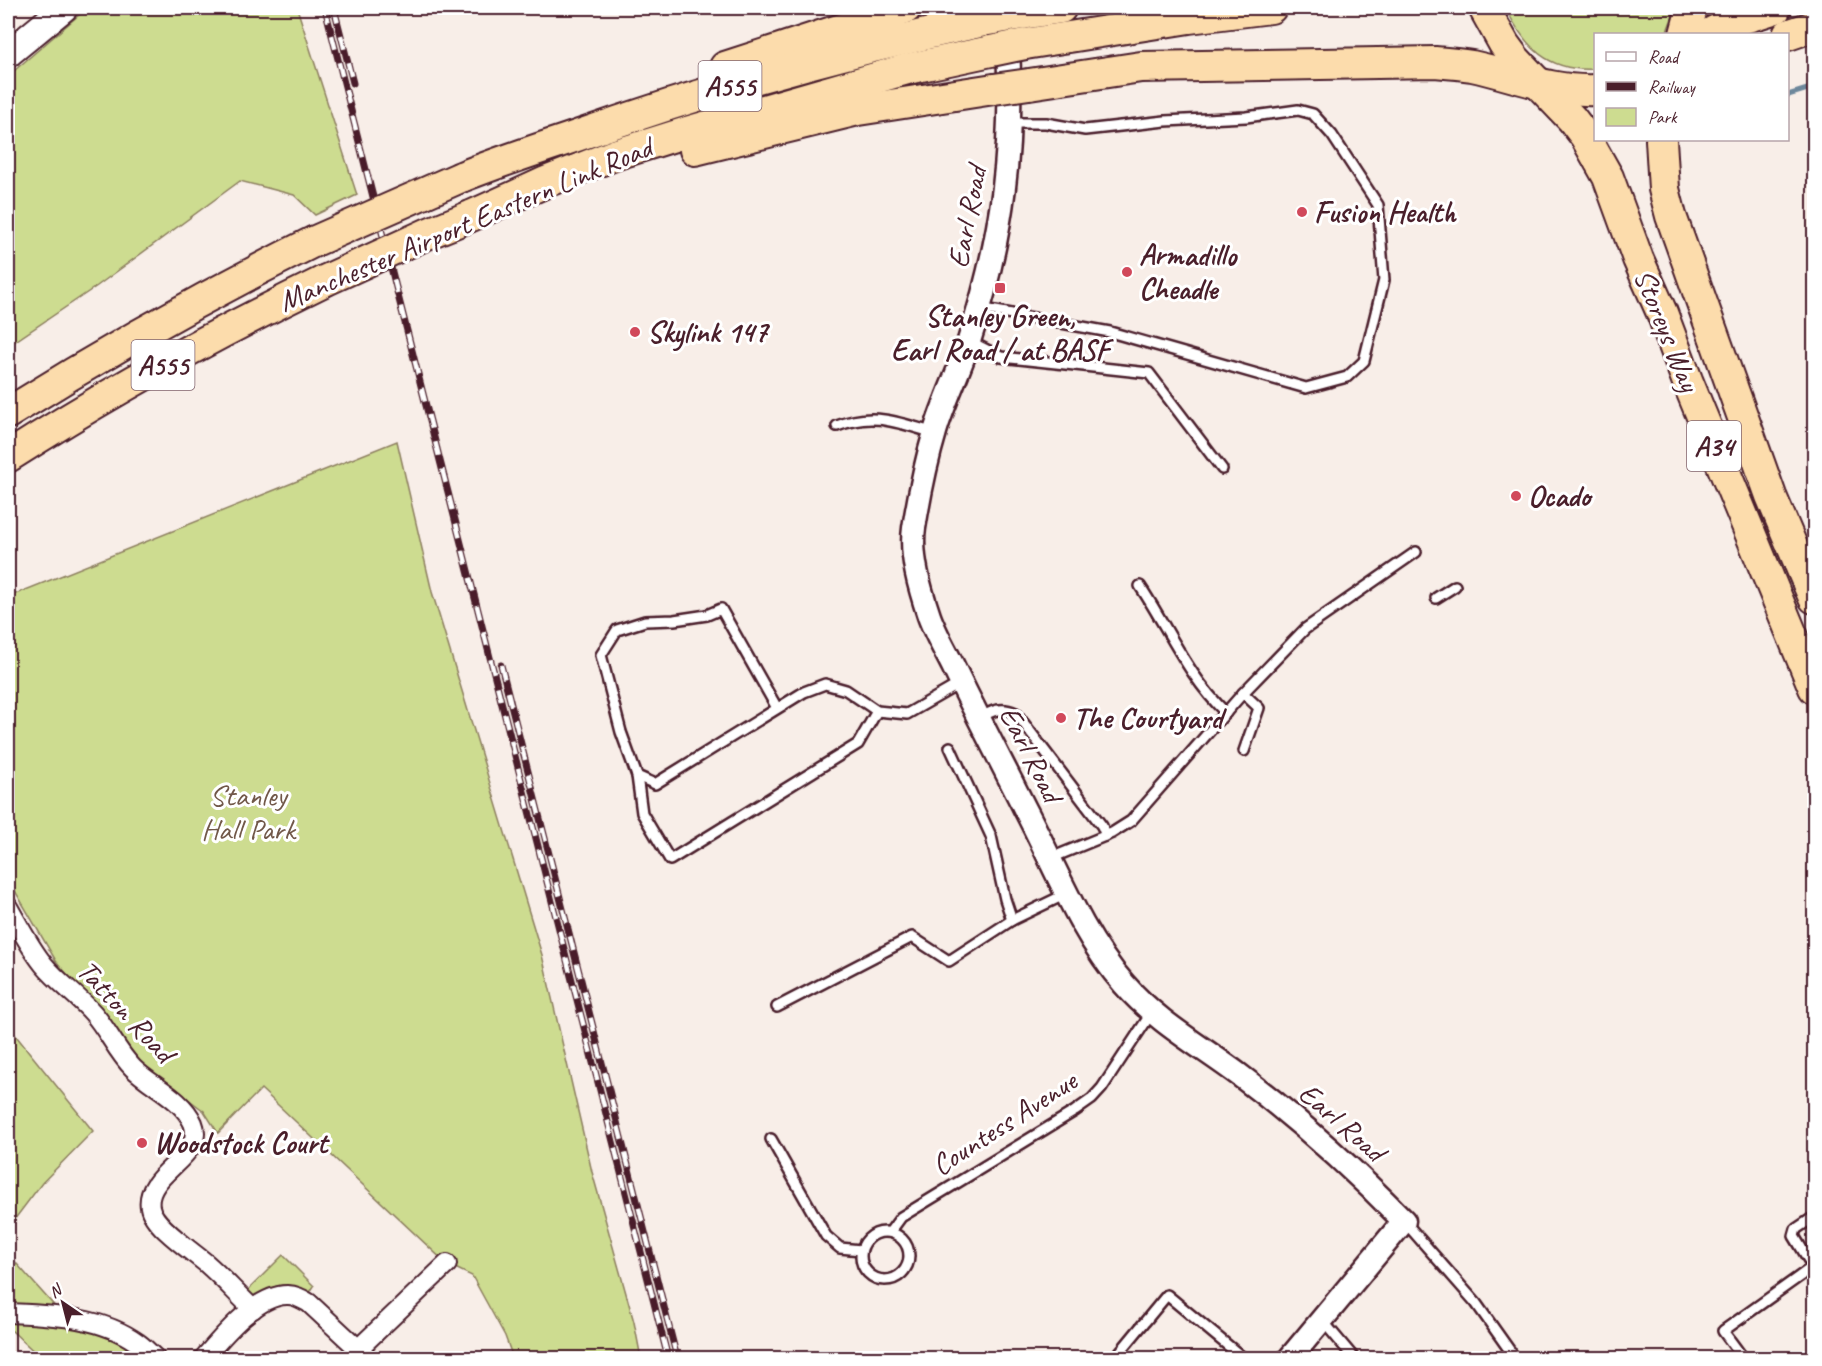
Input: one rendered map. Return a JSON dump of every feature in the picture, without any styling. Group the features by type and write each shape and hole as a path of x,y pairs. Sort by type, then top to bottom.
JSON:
{"highway":[{"path":"470,174 719,69 906,8"},
{"name":"Manchester Airport Eastern Link Road","path":"8,413 163,320 313,242 470,174 649,111 805,63 1005,14 1061,8"},
{"name":"Manchester Airport Eastern Link Road","path":"8,457 178,356 253,316 429,233 617,154 907,69 1025,44 1189,18 1270,8"},
{"name":"A34","path":"1484,8 1504,44 1541,85"},
{"path":"1686,33 1692,8"},
{"path":"1711,33 1732,22 1776,8"},
{"path":"1789,35 1815,26"},
{"path":"479,213 620,169 858,110 1141,67 1435,62 1471,66 1541,85 1574,90 1594,90"},
{"name":"Storeys Way","path":"1541,85 1585,136 1608,177 1687,380 1815,688"},
{"name":"Storeys Way","path":"1661,141 1664,189 1671,216 1771,496 1815,598"}],"main road":[{"path":"8,54 64,8"}],"street":[{"name":"Earl Road","path":"1005,14 1010,70 1010,123 1003,211 969,341 935,433 914,532 916,573 930,618 1068,893 1107,963 1152,1012 1306,1127 1357,1173 1404,1221"},
{"name":"Tatton Road","path":"8,907 43,964 92,1012 133,1068 176,1102 193,1123 196,1135 192,1146 157,1183 151,1194 150,1205 153,1215 163,1227 208,1265 253,1309"},
{"path":"1290,1359 1404,1221"},
{"path":"204,1359 253,1309 276,1296 288,1295 309,1303 363,1354 447,1264"},
{"path":"8,1312 96,1323 137,1342 155,1359"}],"lane":[{"path":"979,308 1110,333 1306,388 1347,377 1364,361 1384,280 1378,205 1332,135 1313,114 1298,110 1246,117 1165,121 1085,130 1047,123 1010,123"},
{"path":"969,341 1001,357 1149,373 1222,469"},
{"path":"837,426 852,420 870,418 935,433"},
{"path":"1051,858 1106,836 1131,821 1243,693 1315,621 1416,552"},
{"path":"1140,586 1182,656 1214,702 1226,713"},
{"path":"1436,598 1455,586"},
{"path":"777,708 721,609 707,615 645,621 617,630 601,655 621,732 637,776 642,813 670,860 858,744 877,711"},
{"path":"637,776 656,784 804,692 825,684 846,690 877,711 907,714 961,683"},
{"path":"1243,693 1259,708 1244,751"},
{"path":"979,718 995,710 1007,709 1016,713 1102,826 1106,836"},
{"path":"950,747 991,836 1005,900 1012,920"},
{"path":"777,1007 912,937 949,961 1012,920 1068,893"},
{"name":"Countess Avenue","path":"890,1232 901,1217 1075,1111 1092,1098 1102,1088 1152,1012"},
{"path":"771,1139 826,1236 840,1248 861,1250"},
{"path":"1743,1359 1724,1331 1814,1267 1794,1236 1796,1230 1815,1217"},
{"name":"Earl Road","path":"1404,1221 1476,1303 1515,1359"},
{"path":"890,1232 904,1241 908,1248 908,1264 897,1277 890,1280 874,1278 863,1266 861,1250 864,1243 875,1234 890,1232"},
{"path":"1115,1359 1167,1295 1243,1359"},
{"path":"1322,1320 1354,1359"}],"green space":[{"path":"87,8 297,8 357,195 315,215 294,195 240,181 97,286 8,346 8,76"},
{"path":"1506,8 1668,8 1675,10 1666,33 1594,33 1594,69 1579,69 1552,62 1530,46"},
{"name":"Stanley Hall Park","path":"397,441 432,592 542,955 592,1172 634,1322 641,1358 513,1358 505,1336 472,1276 447,1264 261,1089 218,1133 204,1111 143,1065 56,961 8,879 8,597"},
{"path":"8,1026 93,1131 42,1183 8,1228"},
{"path":"8,1254 60,1312 132,1342 116,1358 41,1358 12,1331 8,1330"},
{"path":"283,1255 314,1286 309,1294 294,1286 282,1285 268,1289 254,1297 247,1291"}],"waterway":[{"path":"1789,95 1814,87"}],"railway":[{"path":"325,8 668,1358"},
{"path":"334,8 353,83"},
{"path":"501,665 677,1358"}],"place":[{"name":"Fusion Health","path":"1302,212"},
{"name":"Armadillo Cheadle","path":"1127,272"},
{"name":"Stanley Green, Earl Road / at BASF","path":"1000,288"},
{"name":"Skylink 147","path":"635,332"},
{"name":"Ocado","path":"1516,496"},
{"name":"The Courtyard","path":"1061,718"},
{"name":"Woodstock Court","path":"142,1143"}]}
